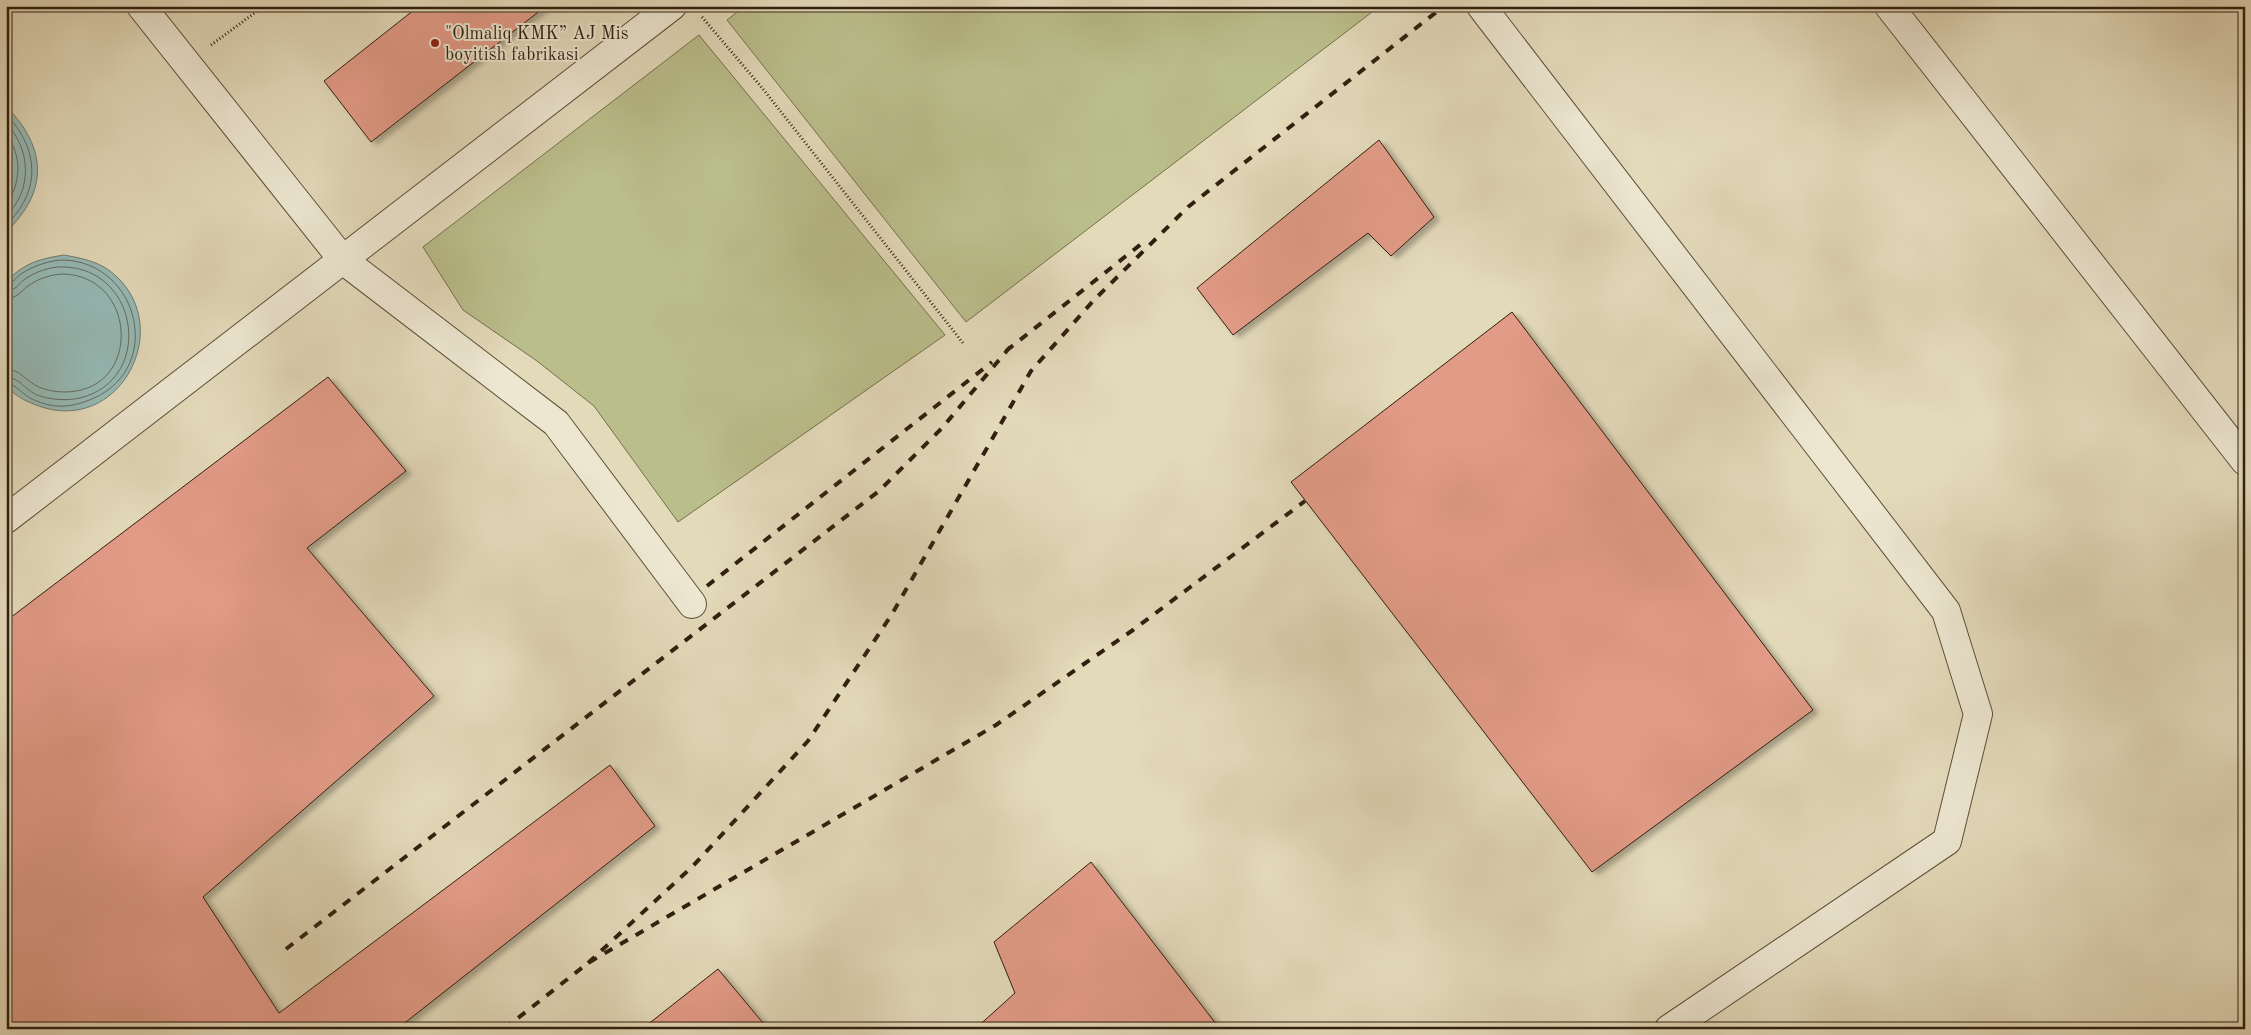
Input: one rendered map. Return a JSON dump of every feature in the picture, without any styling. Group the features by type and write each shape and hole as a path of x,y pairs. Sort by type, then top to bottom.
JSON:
{"street":[{"path":"141,6 343,260 556,423 692,604"},
{"path":"6,519 672,6"},
{"path":"1481,6 1946,611 1978,714 1947,841 1669,1029"},
{"path":"1889,6 2245,462"}],"path":[{"path":"187,64 264,6"},
{"path":"699,12 712,30 763,89 963,343"}],"green space":[{"path":"745,6 1380,6 966,322 727,20"},
{"path":"699,35 945,335 678,522 594,406 537,361 463,310 423,247"}],"water":[{"path":"6,106 20,122 29,138 38,169 36,185 30,201 20,217 6,232"},
{"path":"64,255 94,262 110,271 129,292 139,317 140,342 132,366 118,388 98,403 73,410 45,408 34,404 24,400 6,385 6,282 19,270 32,263"}],"building":[{"name":"\"Olmaliq KMK” AJ Mis boyitish fabrikasi","path":"419,6 546,6 371,142 324,81"},
{"path":"1379,140 1434,217 1391,256 1368,233 1233,335 1197,288"},
{"path":"1512,312 1813,710 1592,872 1291,482"},
{"path":"328,377 406,471 307,548 434,696 203,897 279,1013 610,765 655,826 397,1029 6,1029 6,621"},
{"path":"1091,862 1220,1029 975,1029 1015,993 994,942"},
{"path":"718,969 768,1029 642,1029"}],"railway":[{"path":"588,963 693,866 808,741 892,614 1031,371 1094,300 1188,207 1444,6"},
{"path":"1006,351 1145,241"},
{"path":"286,949 879,491 942,428 1010,347"},
{"path":"707,586 992,362"},
{"path":"504,1029 588,963 996,725 1133,630 1305,501"}],"place":[{"name":"\"Olmaliq KMK” AJ Mis boyitish fabrikasi","path":"435,43"}]}
